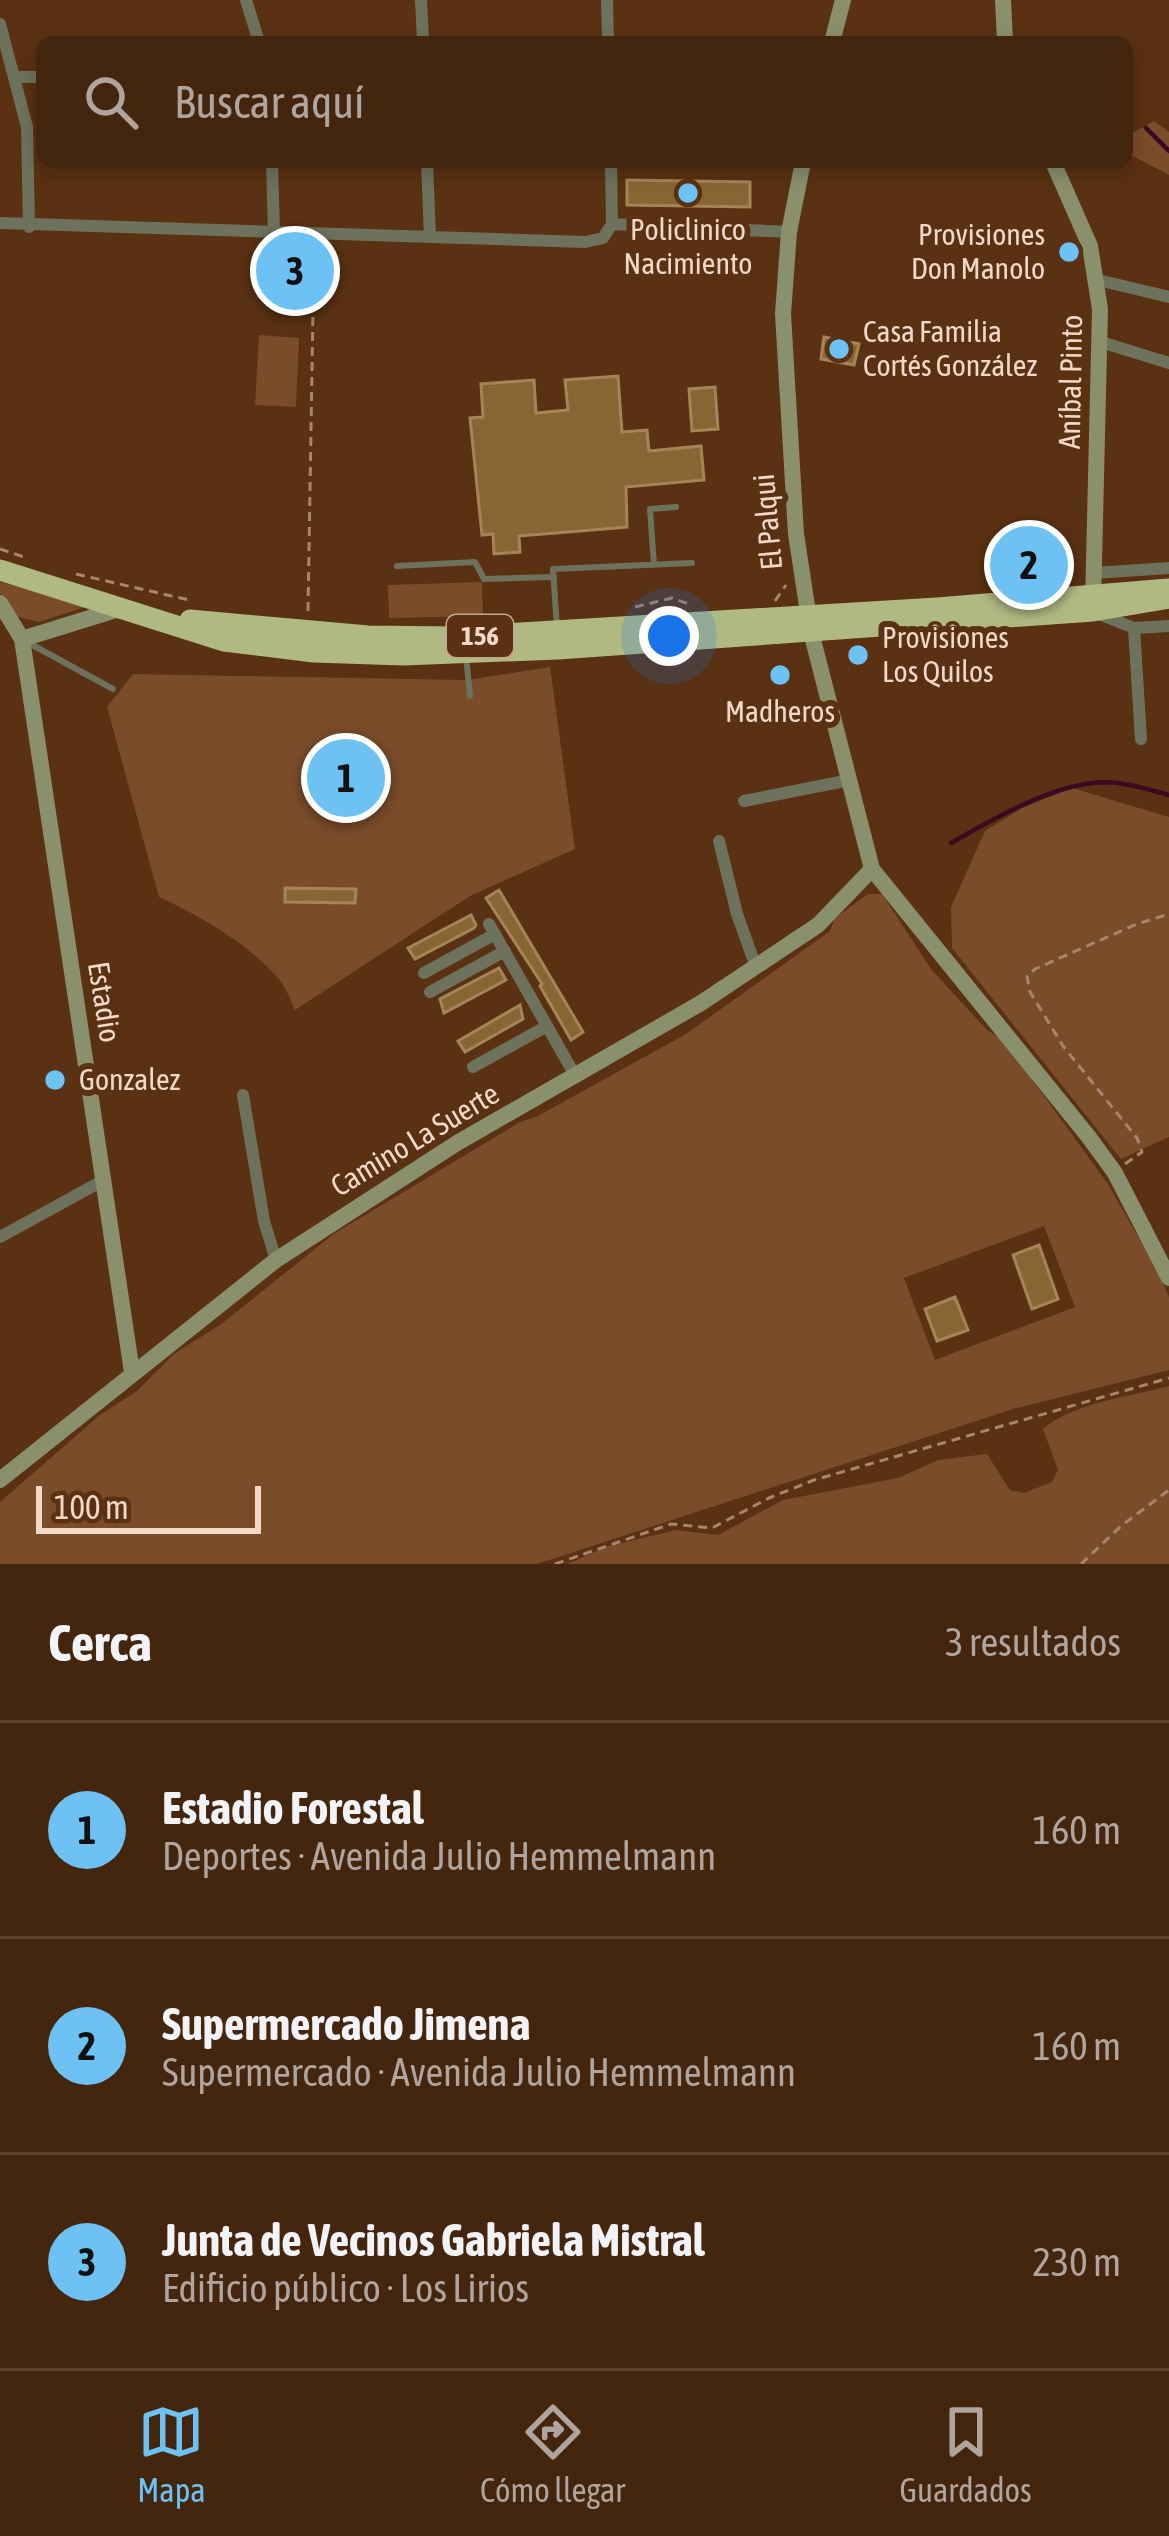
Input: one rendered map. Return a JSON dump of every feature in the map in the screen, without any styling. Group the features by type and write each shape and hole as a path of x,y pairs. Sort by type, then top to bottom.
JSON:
{"highway":[{"name":"156","path":"0,570 224,641 403,656 809,623 1093,592 1169,589"},
{"name":"156","path":"1093,592 1169,598"},
{"name":"156","path":"154,616 368,636 558,640"}],"street":[{"path":"246,0 257,36"},
{"path":"422,0 423,36"},
{"path":"607,0 608,36"},
{"path":"834,36 843,0"},
{"path":"1003,0 1005,36"},
{"path":"0,25 27,127 29,226"},
{"path":"15,77 36,77"},
{"path":"272,168 274,233"},
{"path":"427,168 430,237"},
{"path":"0,223 593,242 603,238 612,224 611,168"},
{"name":"El Palqui","path":"802,168 789,232 784,369 801,583 872,869"},
{"name":"Aníbal Pinto","path":"1056,168 1090,246 1097,280 1101,342 1093,592"},
{"path":"612,224 789,232"},
{"path":"1097,280 1169,297"},
{"path":"1101,342 1169,362"},
{"path":"1093,592 1169,568"},
{"path":"1093,592 1133,628 1141,739"},
{"name":"Estadio","path":"0,603 22,639 132,1372"},
{"path":"22,639 122,608"},
{"path":"1133,628 1169,626"},
{"path":"744,801 850,780"},
{"path":"719,841 756,967"},
{"path":"872,869 1113,1170 1169,1278"},
{"name":"Camino La Suerte","path":"0,1480 276,1260 439,1154 756,967 818,926 872,869"},
{"path":"424,973 492,929 576,1077"},
{"path":"430,992 505,951"},
{"path":"472,1067 547,1026"},
{"path":"243,1095 264,1221 276,1260"},
{"path":"0,1237 104,1180"}],"lane":[{"path":"654,565 650,509 676,507"},
{"path":"397,566 475,562 484,579 554,577"},
{"path":"558,640 554,568 692,563"},
{"path":"22,639 113,689"},
{"path":"466,653 470,696"}],"path":[{"path":"305,618 314,235"},
{"path":"0,550 37,562"},
{"path":"74,574 188,600"},
{"path":"767,603 778,598 784,585 801,583"},
{"path":"620,610 657,599 672,598 690,605"},
{"path":"1113,1170 1140,1156 1137,1138 1063,1046 1030,992 1027,976 1031,970 1169,914"},
{"path":"555,1564 671,1524 712,1528 814,1480 1169,1378"},
{"path":"1081,1564 1169,1490"}],"shaded area":[{"path":"1154,121 1169,132 1169,175 1133,156 1133,133"},
{"path":"259,335 299,338 296,407 255,405"},
{"path":"0,582 91,605 39,622 15,616 0,593"},
{"path":"482,582 483,616 389,618 388,585"},
{"path":"550,667 575,849 470,896 295,1010 280,980 251,952 159,897 107,707 133,674 468,680"},
{"path":"1072,788 1169,817 1169,1137 1121,1159 952,948 951,907 985,831 1022,808"},
{"path":"868,894 882,894 931,969 986,1029 1004,1041 1108,1184 1157,1270 1169,1297 1169,1370 1013,1409 537,1564 0,1564 0,1502 100,1415 137,1391 175,1353 220,1325 335,1233 522,1121 686,1034 830,931 835,918","holes":["1044,1226 1075,1307 935,1360 904,1278"]},
{"path":"1169,1386 1169,1564 567,1564 609,1546 676,1530 718,1535 783,1500 898,1478 938,1460 987,1454 1010,1490 1024,1493 1052,1482 1058,1470 1043,1429 1086,1406"}],"building":[{"name":"Policlinico Nacimiento","path":"627,180 750,182 750,207 627,205"},
{"path":"283,248 309,249 308,294 282,294"},
{"name":"Casa Familia Cortés González","path":"824,337 859,344 854,365 821,359"},
{"path":"618,376 622,432 647,430 649,451 701,446 704,480 626,487 627,527 519,536 520,552 494,554 493,534 482,535 470,418 483,417 481,384 534,380 536,413 568,410 565,380"},
{"path":"715,387 718,429 692,431 689,389"},
{"path":"285,888 356,889 355,903 285,902"},
{"path":"499,890 583,1032 571,1040 542,984 486,898"},
{"path":"471,915 474,928 415,959 408,948"},
{"path":"499,968 506,980 444,1013 440,999"},
{"path":"520,1005 523,1019 465,1052 458,1041"},
{"path":"1039,1245 1058,1299 1032,1309 1013,1255"},
{"path":"955,1297 968,1330 937,1341 925,1309"}],"waterway":[{"path":"1146,128 1169,151"},
{"path":"951,843 1020,806 1075,786 1112,783 1169,795"}],"place":[{"name":"Policlinico Nacimiento","path":"688,193"},
{"name":"Provisiones Don Manolo","path":"1069,252"},
{"name":"Junta de Vecinos Gabriela Mistral","path":"295,271"},
{"name":"Casa Familia Cortés González","path":"839,349"},
{"name":"Supermercado Jimena","path":"1029,565"},
{"name":"Provisiones Los Quilos","path":"858,655"},
{"name":"Madheros","path":"780,675"},
{"name":"Estadio Forestal","path":"346,778"},
{"name":"Gonzalez","path":"55,1080"}]}
